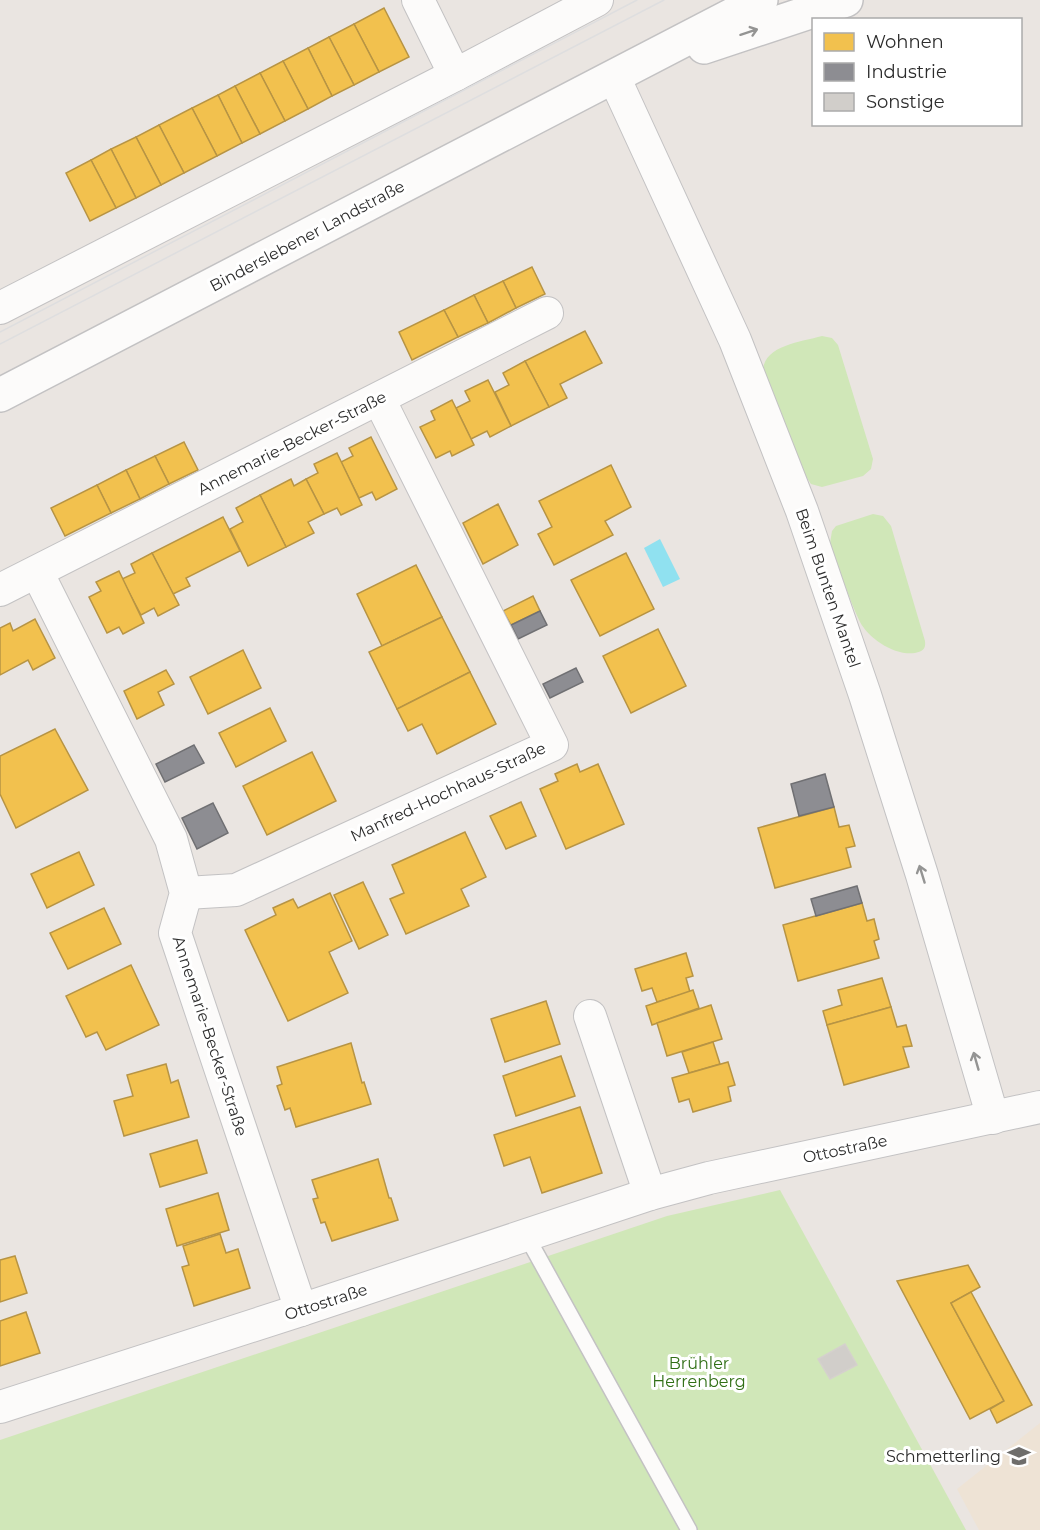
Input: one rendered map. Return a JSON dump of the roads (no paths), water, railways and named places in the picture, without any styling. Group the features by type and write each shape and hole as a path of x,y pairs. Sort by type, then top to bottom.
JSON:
{"main road":[{"name":"Binderslebener Landstraße","path":"0,395 761,0"},
{"name":"Binderslebener Landstraße","path":"614,77 846,0"}],"street":[{"path":"418,0 455,75"},
{"path":"0,308 597,0"},
{"name":"Beim Bunten Mantel","path":"614,77 735,340 802,511 865,695 922,875 993,1118"},
{"name":"Annemarie-Becker-Straße","path":"0,590 547,314"},
{"name":"Manfred-Hochhaus-Straße","path":"186,893 236,890 552,746 379,399"},
{"path":"37,572 171,839 186,893"},
{"name":"Annemarie-Becker-Straße","path":"186,893 175,933 301,1310"},
{"path":"590,1016 650,1194"},
{"name":"Ottostraße","path":"0,1407 650,1194 709,1178 1040,1107"}],"lane":[{"path":"526,1235 688,1530"}],"water":[{"path":"660,539 680,579 663,587 644,548"}],"tram line":[{"path":"0,332 637,0"},
{"path":"0,344 664,0"}],"place":[{"name":"Schmetterling","path":"1019,1456"}],"park label":[{"name":"Brühler Herrenberg","path":"699,1372"}]}
